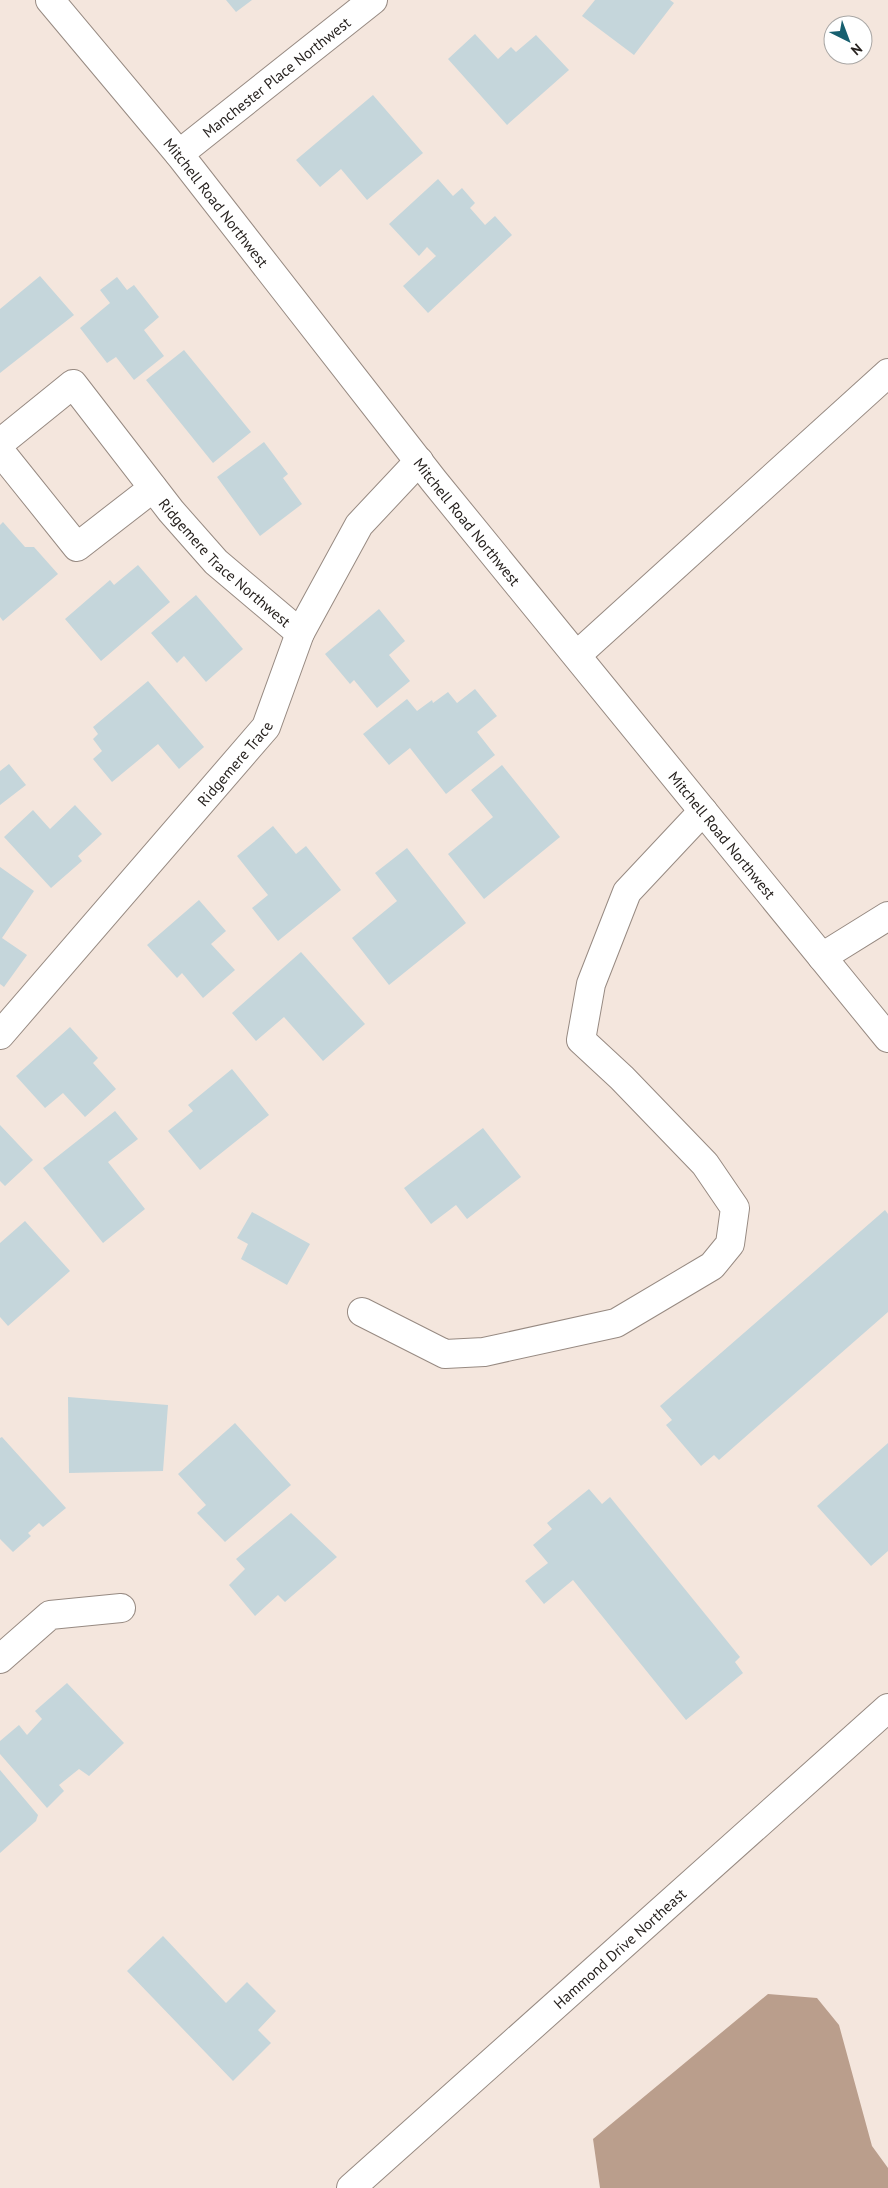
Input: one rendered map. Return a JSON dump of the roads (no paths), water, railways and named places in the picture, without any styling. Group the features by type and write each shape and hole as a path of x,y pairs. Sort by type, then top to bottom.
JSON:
{"street":[{"name":"Mitchell Road Northwest","path":"50,0 179,154 419,461 888,1038"},
{"name":"Manchester Place Northwest","path":"179,154 373,0"},
{"path":"576,655 888,373"},
{"name":"Ridgemere Trace Northwest","path":"0,443 73,384 171,512 216,562 300,633"},
{"name":"Ridgemere Trace Northwest","path":"0,451 77,547 153,488"},
{"name":"Ridgemere Trace","path":"0,1035 266,727 300,633 360,525 419,461"},
{"path":"362,1312 445,1354 484,1352 616,1323 712,1266 730,1244 734,1208 705,1164 622,1078 581,1040 591,984 627,892 703,811"},
{"path":"822,957 888,916"},
{"path":"0,1659 50,1615 121,1608"},
{"name":"Hammond Drive Northeast","path":"351,2188 888,1708"}]}
